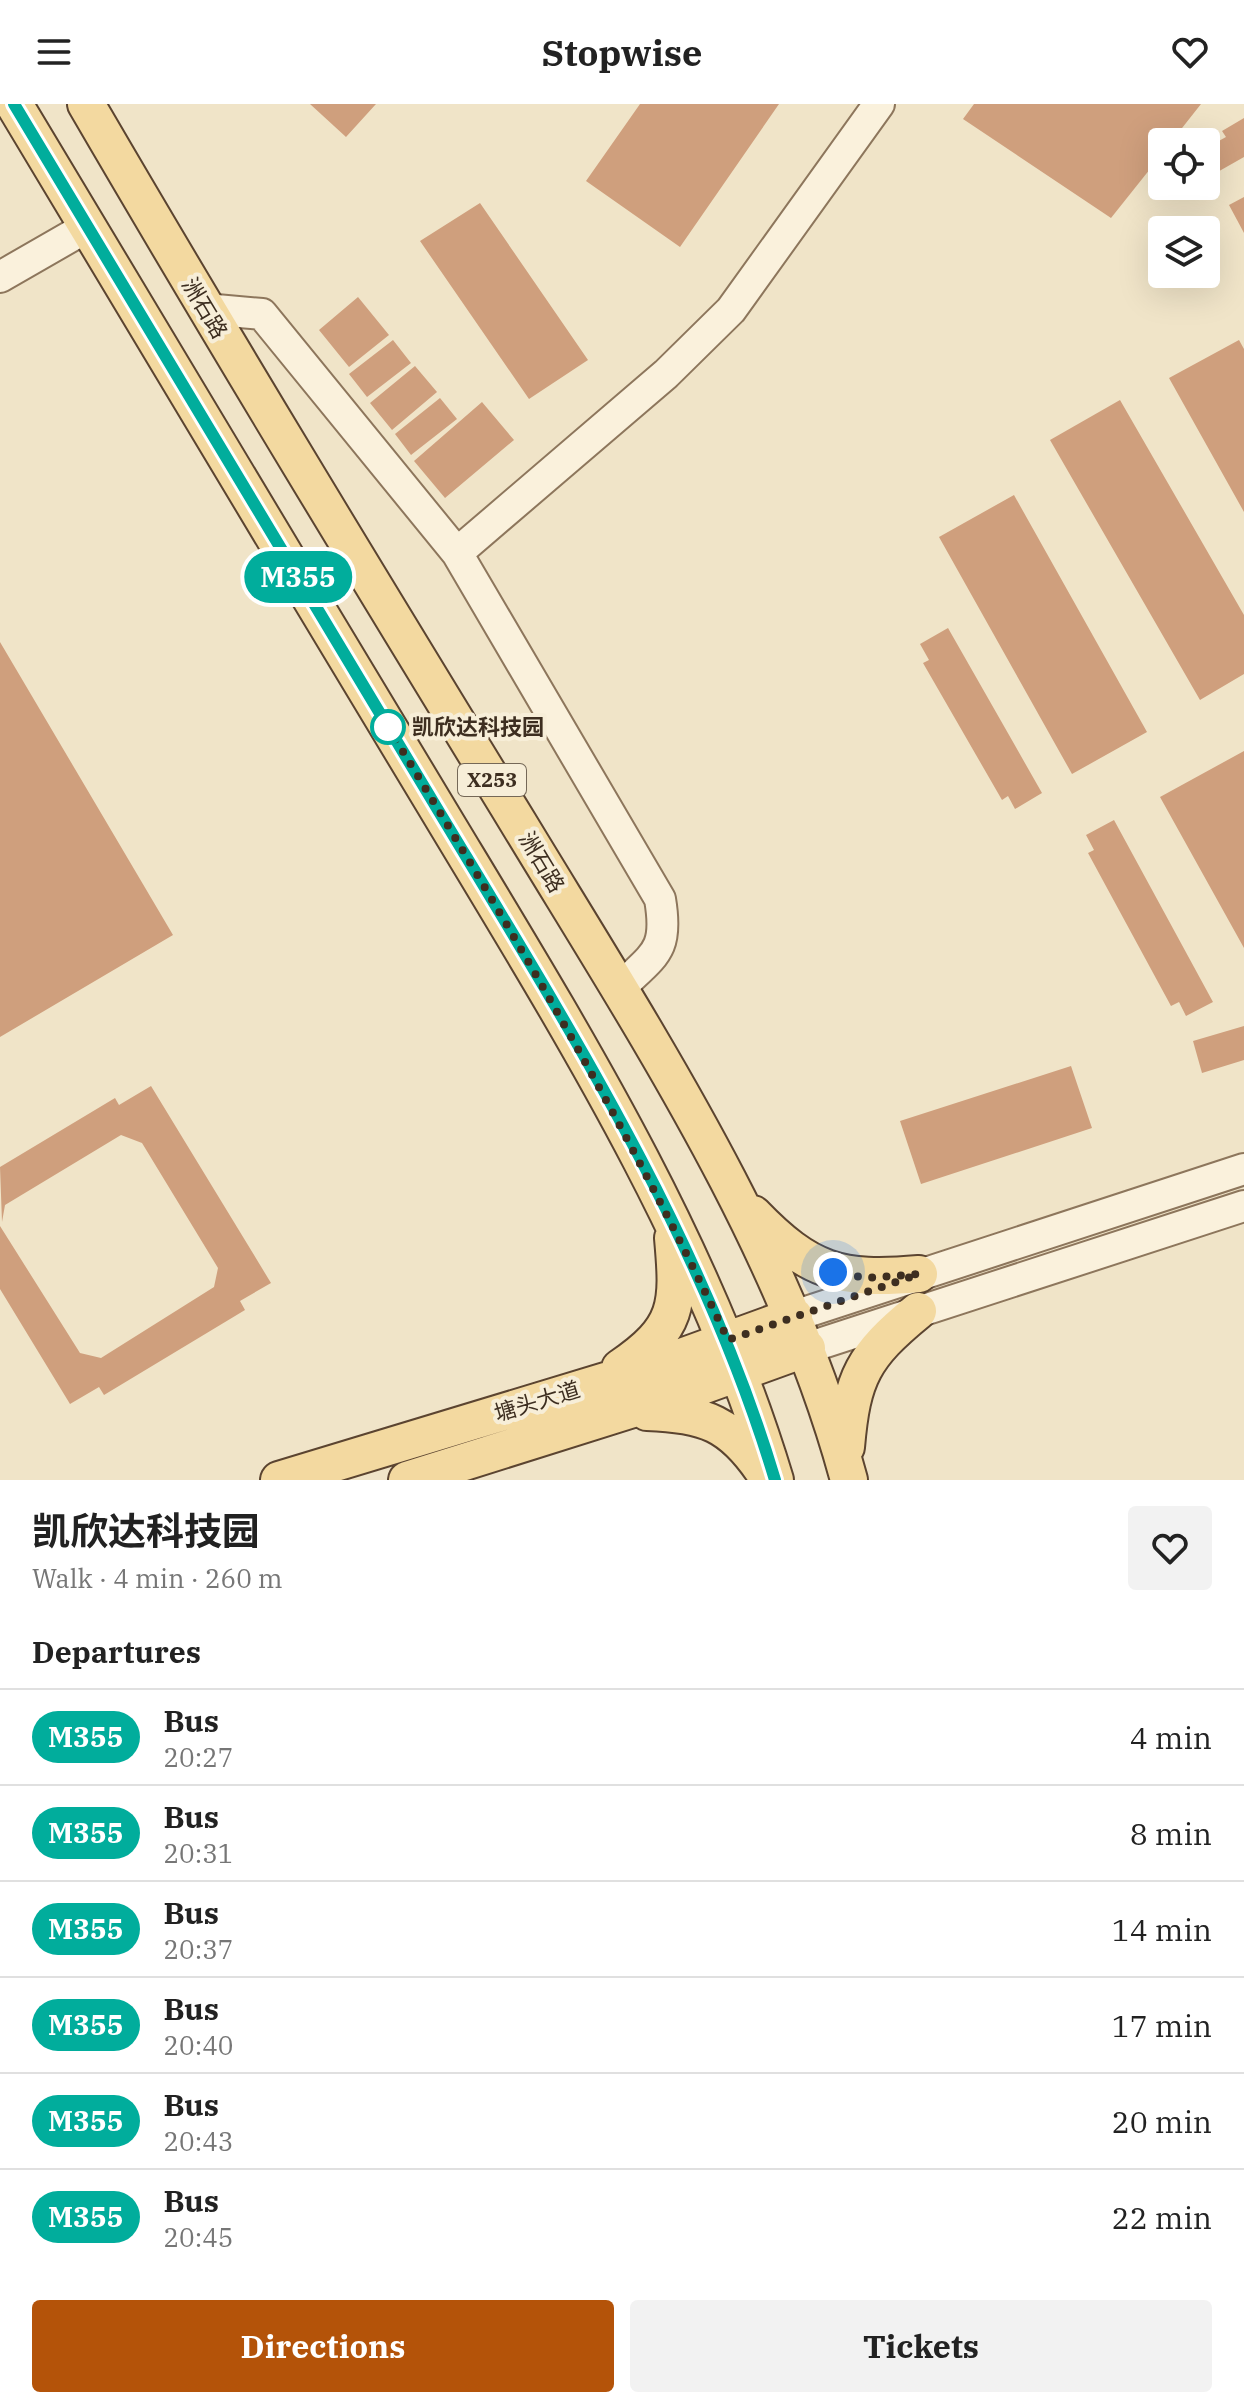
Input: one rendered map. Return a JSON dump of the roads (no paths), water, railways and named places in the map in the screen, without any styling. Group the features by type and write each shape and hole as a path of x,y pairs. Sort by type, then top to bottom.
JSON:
{"main road":[{"name":"X253","path":"14,104 560,1013 671,1217 728,1340 772,1480"},
{"name":"洲石路","path":"86,104 205,309 619,989 735,1195 800,1332 847,1472"},
{"path":"735,1195 772,1234 820,1266 867,1278 919,1274"},
{"path":"598,1383 641,1353 663,1332 675,1303 671,1217"},
{"path":"847,1472 850,1403 863,1368 884,1339 918,1311"},
{"name":"塘头大道","path":"279,1480 728,1340 800,1332"},
{"name":"塘头大道","path":"407,1480 740,1374 800,1332"},
{"path":"625,1412 688,1415 727,1429 748,1447 772,1480"}],"street":[{"path":"457,553 666,374 731,310 879,104"},
{"path":"0,277 87,227"},
{"path":"205,309 262,314 457,553 660,899 665,930 658,950 619,989"},
{"path":"800,1332 919,1274 1244,1169"},
{"path":"800,1332 918,1311 1244,1206"}],"place":[{"name":"凯欣达科技园","path":"388,727"}]}
